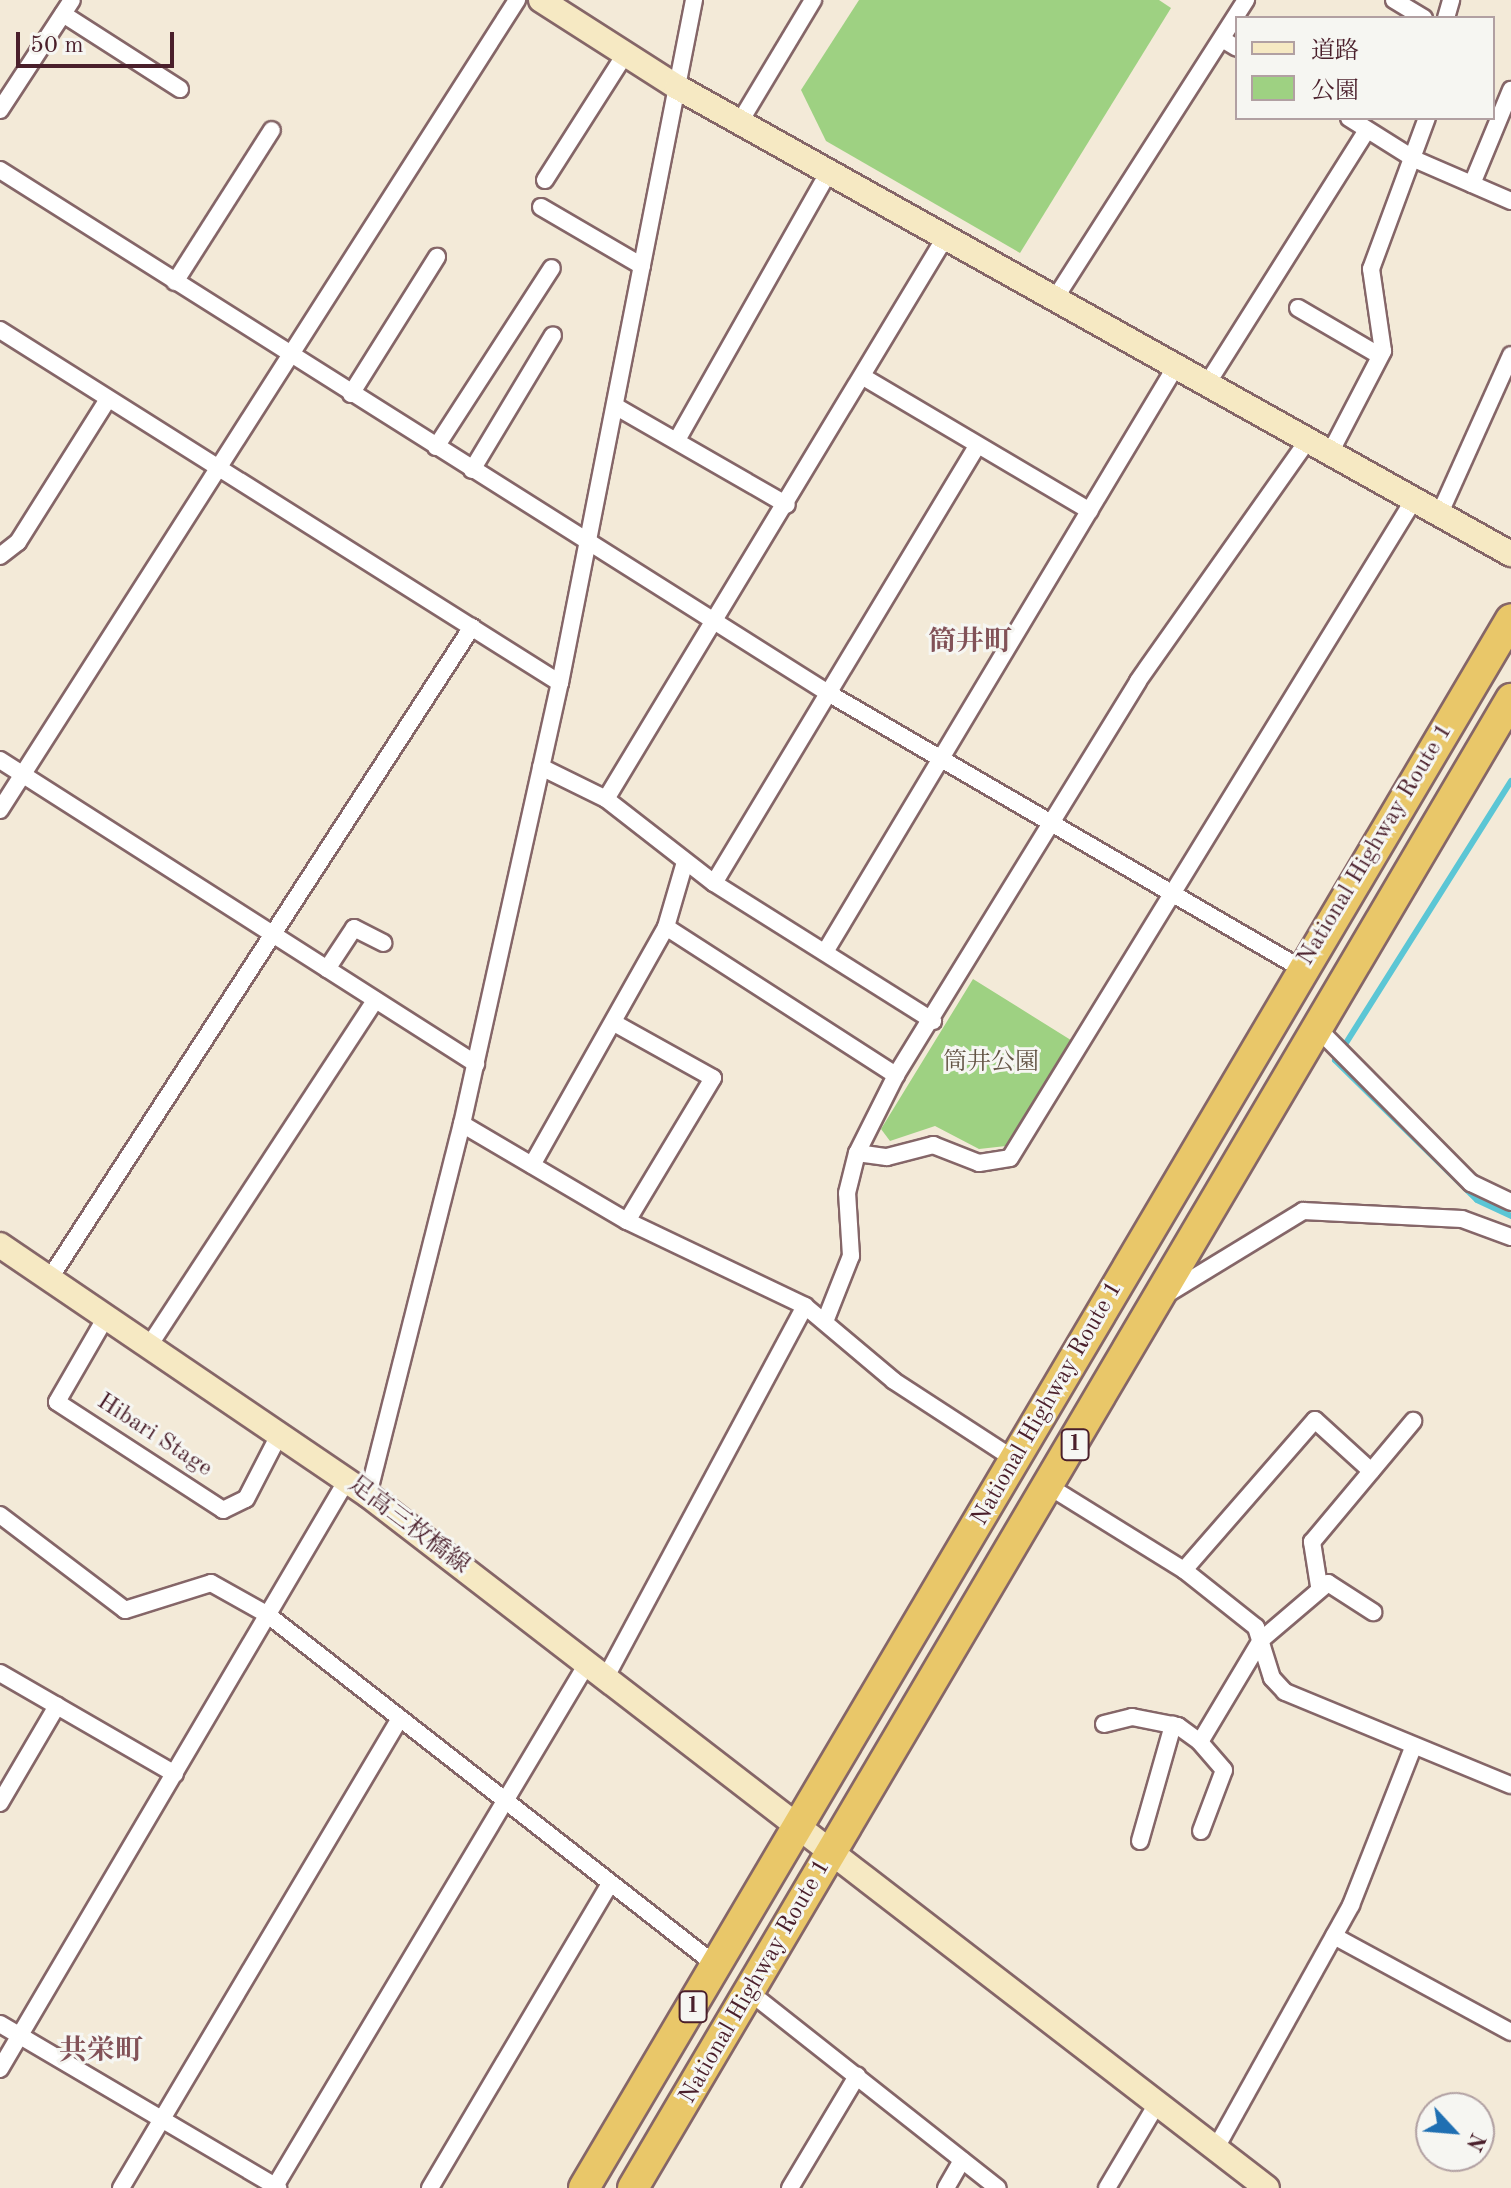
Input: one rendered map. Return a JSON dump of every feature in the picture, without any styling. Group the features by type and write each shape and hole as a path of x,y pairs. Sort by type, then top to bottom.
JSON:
{"highway":[{"name":"National Highway Route 1","path":"584,2188 801,1827 1302,969 1511,619"},
{"name":"National Highway Route 1","path":"633,2188 752,1994 1511,699"}],"street":[{"path":"0,810 215,466 517,0"},
{"path":"541,0 677,87 741,120 1511,554"},
{"path":"368,1495 462,1124 560,683 694,0"},
{"path":"741,120 813,0"},
{"path":"1394,0 1421,16"},
{"path":"0,110 67,7 180,89"},
{"path":"1056,297 1235,18"},
{"path":"1222,39 1235,47"},
{"path":"545,180 626,53"},
{"path":"1472,184 1511,90"},
{"path":"1352,120 1414,159 1511,201"},
{"path":"1330,453 1380,356 1384,325 1371,269 1426,120"},
{"path":"175,282 272,130"},
{"path":"1207,384 1367,130"},
{"path":"0,170 828,693 1173,898 1302,969"},
{"path":"677,440 830,170"},
{"path":"541,207 642,266"},
{"path":"606,799 865,378 946,236"},
{"path":"351,394 437,257"},
{"path":"436,447 552,268"},
{"path":"1298,308 1380,356"},
{"path":"0,330 560,683"},
{"path":"472,470 553,335"},
{"path":"1440,513 1511,355"},
{"path":"825,952 1176,366"},
{"path":"865,378 1090,511"},
{"path":"0,556 18,542 108,399"},
{"path":"615,406 787,505"},
{"path":"826,1319 851,1256 847,1193 857,1153 896,1075 933,1021 1138,681 1307,441"},
{"path":"714,883 977,446"},
{"path":"857,1153 887,1157 933,1145 979,1163 1010,1158 1173,898 1415,498"},
{"path":"50,1278 472,627"},
{"path":"0,760 476,1064"},
{"path":"541,767 606,799 714,883 933,1021"},
{"path":"532,1165 616,1024 666,927 685,862"},
{"path":"666,927 896,1075"},
{"path":"327,969 354,928 383,943"},
{"path":"149,1346 375,1000"},
{"path":"616,1024 713,1078 627,1221"},
{"path":"1319,1030 1471,1183 1511,1202"},
{"path":"462,1124 627,1221 805,1306 826,1319 894,1381 1015,1460"},
{"path":"1159,1300 1303,1211 1462,1219 1511,1237"},
{"name":"足高三枚橋線","path":"0,1245 368,1495 1217,2146 1267,2188"},
{"path":"0,2024 276,2187 505,1806 597,1670 805,1306"},
{"name":"Hibari Stage","path":"106,1317 57,1402 223,1510 246,1499 280,1433"},
{"path":"1184,1570 1315,1420 1371,1471"},
{"path":"1319,1586 1310,1546 1413,1421"},
{"path":"0,2069 347,1480"},
{"path":"1050,1487 1184,1570 1256,1627 1285,1692 1413,1748 1511,1785"},
{"path":"0,1515 125,1610 211,1583 268,1615 505,1806 717,1966"},
{"path":"1200,1742 1261,1640 1319,1586 1337,1583 1373,1612"},
{"path":"0,1673 175,1774"},
{"path":"0,1803 57,1706"},
{"path":"1104,1724 1132,1717 1173,1725 1200,1742 1224,1770 1201,1831"},
{"path":"121,2188 399,1720"},
{"path":"1140,1841 1173,1725"},
{"path":"1217,2146 1334,1936 1374,1855 1413,1748"},
{"path":"430,2188 609,1885"},
{"path":"1334,1936 1511,2032"},
{"path":"752,1994 998,2188"},
{"path":"790,2188 857,2076"},
{"path":"1107,2188 1158,2102"},
{"path":"946,2188 962,2160"}],"green space":[{"path":"859,0 1159,0 1171,8 1020,253 826,141 801,90"},
{"name":"筒井公園","path":"973,979 1074,1042 1006,1146 979,1149 935,1126 890,1141 881,1129"}],"waterway":[{"path":"1511,781 1335,1060 1477,1200 1511,1216"}],"district":[{"name":"筒井町","path":"970,643"},
{"name":"共栄町","path":"101,2052"}]}
